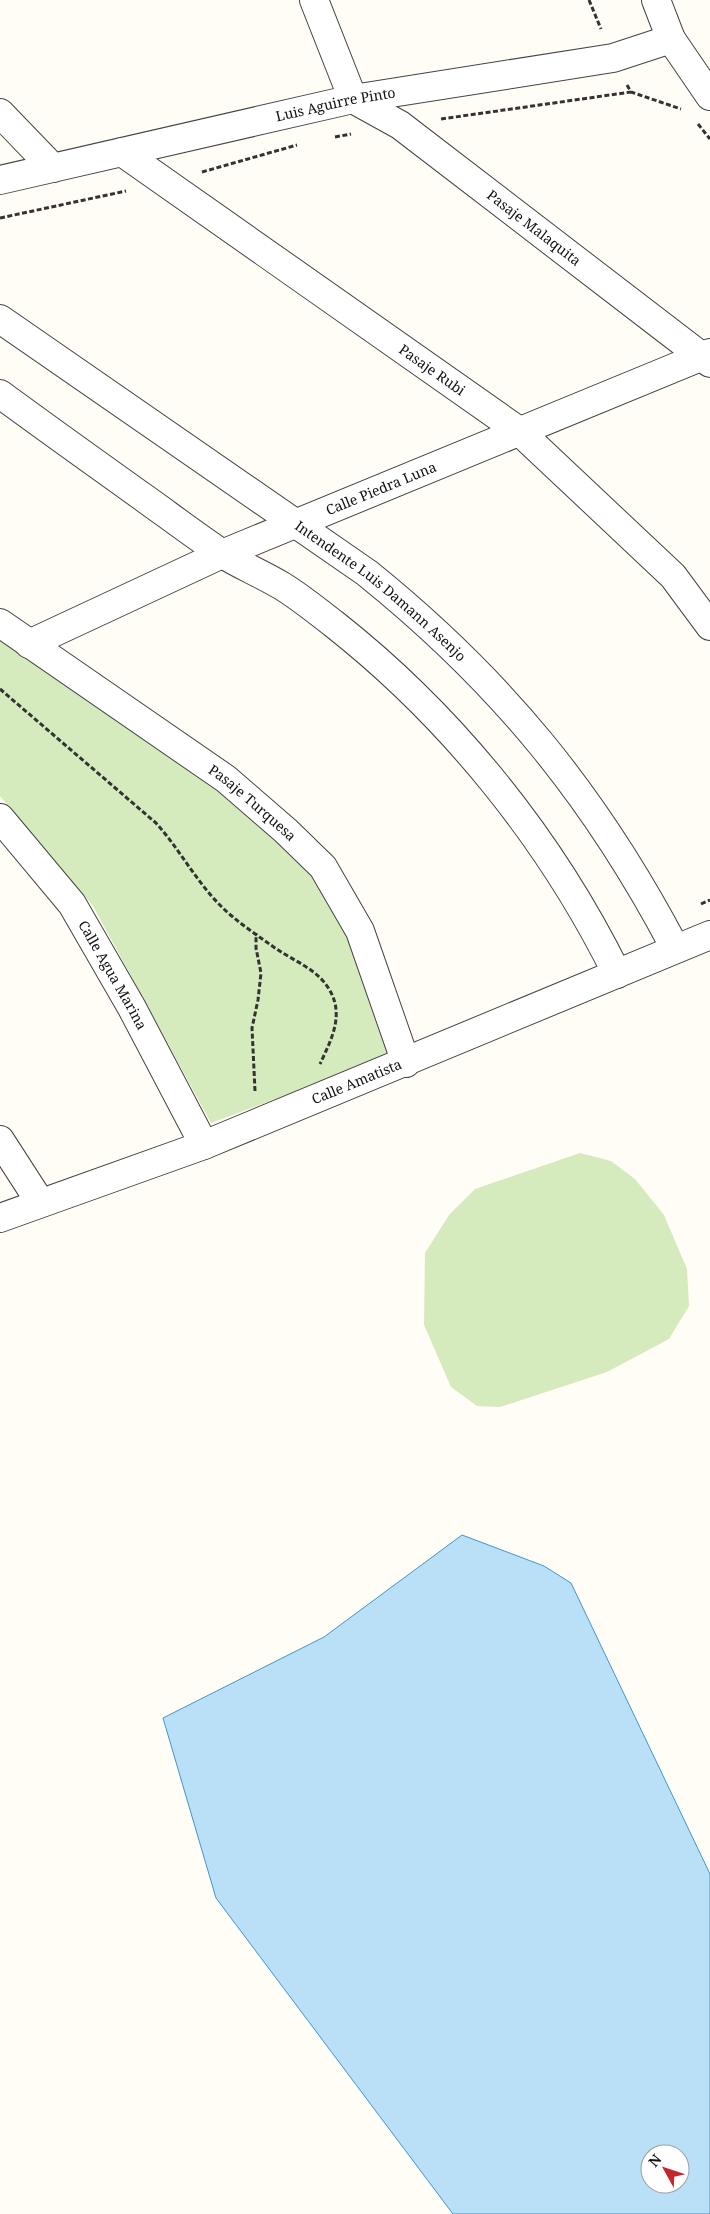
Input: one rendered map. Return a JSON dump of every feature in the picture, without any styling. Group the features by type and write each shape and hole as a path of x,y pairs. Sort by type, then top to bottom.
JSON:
{"street":[{"path":"314,0 353,99"},
{"path":"656,0 671,39 710,96"},
{"name":"Luis Aguirre Pinto","path":"0,180 353,99 613,58 671,39"},
{"name":"Pasaje Malaquita","path":"353,99 400,125 708,357"},
{"path":"0,112 53,168"},
{"name":"Pasaje Rubi","path":"122,152 168,182 519,431 673,576 710,626"},
{"name":"Intendente Luis Damann Asenjo","path":"0,319 367,573 414,611 500,694 544,745 585,799 622,855 675,948"},
{"name":"Calle Piedra Luna","path":"29,644 222,554 519,431 708,357"},
{"path":"0,394 222,554 282,586 335,625 385,668 432,713 478,764 521,818 560,875 605,949 617,974"},
{"name":"Pasaje Turquesa","path":"0,623 226,779 323,867 360,931 406,1063"},
{"name":"Calle Agua Marina","path":"0,818 72,904 132,1008 204,1145"},
{"name":"Calle Amatista","path":"0,1218 40,1202 204,1145 406,1063 675,948 710,935"},
{"path":"0,1140 40,1202"}],"path":[{"path":"400,125 631,92"},
{"path":"334,137 353,133"},
{"path":"0,218 168,182 306,143"},
{"path":"0,689 156,823 168,836 202,887 232,916 275,948 319,976 330,990 336,1027 317,1072"},
{"path":"256,933 256,948 261,973 252,1028 256,1097"}],"green space":[{"path":"0,640 227,797 309,865 351,932 389,1057 211,1123 93,906 0,796"},
{"path":"580,1153 611,1161 635,1179 664,1215 687,1269 689,1306 669,1339 607,1372 500,1407 477,1406 451,1387 424,1325 425,1253 449,1215 475,1189"}],"water":[{"path":"462,1535 544,1566 571,1583 710,1874 710,2214 453,2214 216,1898 163,1718 324,1637"}]}
